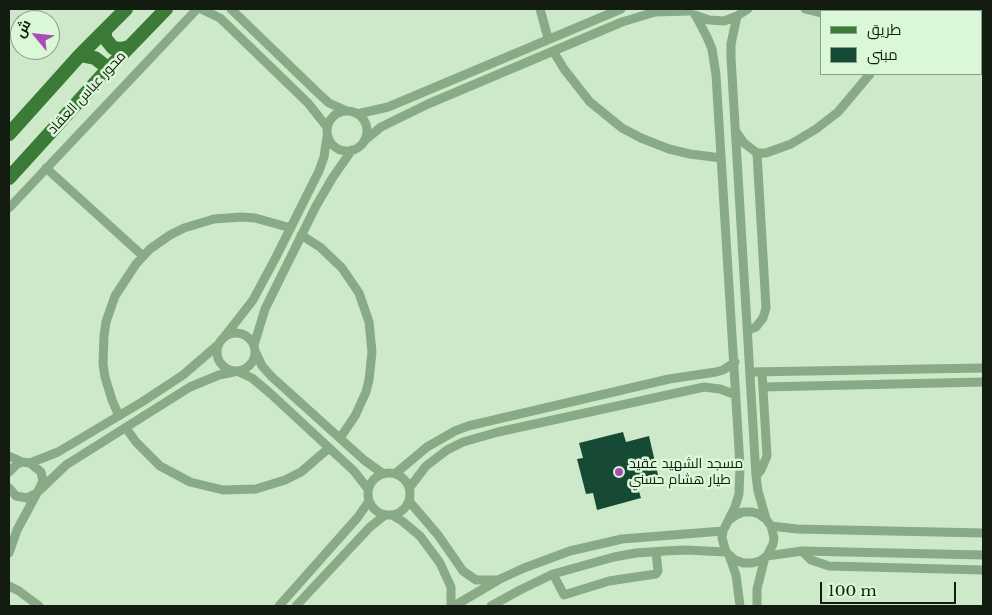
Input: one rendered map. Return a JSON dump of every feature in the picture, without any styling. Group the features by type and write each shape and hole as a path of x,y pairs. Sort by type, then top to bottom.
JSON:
{"main road":[{"path":"9,134 80,55 126,9"},
{"name":"محور عباس العقاد","path":"9,178 106,70 166,9"},
{"path":"105,30 105,38 113,48 122,49 130,47"},
{"path":"80,55 95,58 104,65 106,70"}],"street":[{"path":"9,208 197,9"},
{"path":"201,9 220,18 308,103 327,132 334,147 346,151 361,145 381,127 411,112 638,16 655,12 690,12 709,20 724,21 748,9"},
{"path":"231,9 318,93 330,103 357,114 363,120 366,128 364,141"},
{"path":"540,9 548,38"},
{"path":"357,114 388,107 548,38 621,9"},
{"path":"805,9 820,13"},
{"path":"690,12 708,38 714,61 741,480 739,494 723,531 722,538 736,575 740,606"},
{"path":"737,16 731,44 756,476 758,491 774,538 773,544 766,556 757,589 757,606"},
{"path":"553,51 568,75 590,102 622,128 669,149 721,158"},
{"path":"735,129 744,143 757,153 766,153 791,144 816,129 838,112 869,75"},
{"path":"9,472 13,466 58,452 119,416 183,375 219,344 253,300 291,228 322,164 327,132 332,118 336,114 347,111"},
{"path":"9,488 16,496 21,498 32,496 66,465 190,388 204,381 249,367 255,358 255,349 265,309 324,191 352,150"},
{"path":"748,330 756,326 766,308 757,153"},
{"path":"46,168 143,256"},
{"path":"119,416 105,377 104,336 110,308 115,296 129,273 143,256 160,242 180,230 214,219 255,218 291,228"},
{"path":"301,236 320,247 342,268 359,293 369,322 372,352 369,380 366,392 355,416 340,438"},
{"path":"226,336 234,333 248,337 262,366 272,377 364,460 382,473 396,474 404,479 410,488"},
{"path":"219,344 217,350 219,362 223,367 252,378 264,387 354,471 368,489"},
{"path":"396,474 427,447 454,431 468,426 669,379 716,372 723,370 734,362"},
{"path":"750,372 983,368"},
{"path":"756,476 765,463 767,456 762,372"},
{"path":"763,387 983,382"},
{"path":"296,606 370,527 389,515 401,512 409,501 410,488 421,471 447,450 472,439 517,427 704,387 720,389 736,395"},
{"path":"126,428 136,442 160,466 190,482 223,490 256,489 285,480 301,472 329,448"},
{"path":"9,456 38,468 42,476 38,491 17,530 9,553"},
{"path":"382,473 373,479 368,489 369,501 375,510 402,521 420,536 440,563 452,587 452,606 500,579 570,551 622,539 723,531"},
{"path":"279,606 358,518 369,501"},
{"path":"409,501 438,535 460,568 467,575 482,581 500,579"},
{"path":"729,520 743,512 752,512 760,514 769,523 810,529 983,533"},
{"path":"491,606 553,574 614,557 636,553 686,550 728,553 735,560 744,563 752,563 766,556 802,551 983,555"},
{"path":"802,551 811,560 830,566 983,570"},
{"path":"553,574 564,595 609,581 656,574 658,571 656,552"},
{"path":"9,586 39,606"}],"building":[{"name":"مسجد الشهيد عقيد طيار هشام حسني","path":"623,432 626,442 649,436 659,479 637,485 641,498 597,510 593,493 586,494 577,459 583,458 579,443"}],"place":[{"name":"مسجد الشهيد عقيد طيار هشام حسني","path":"619,472"}]}
